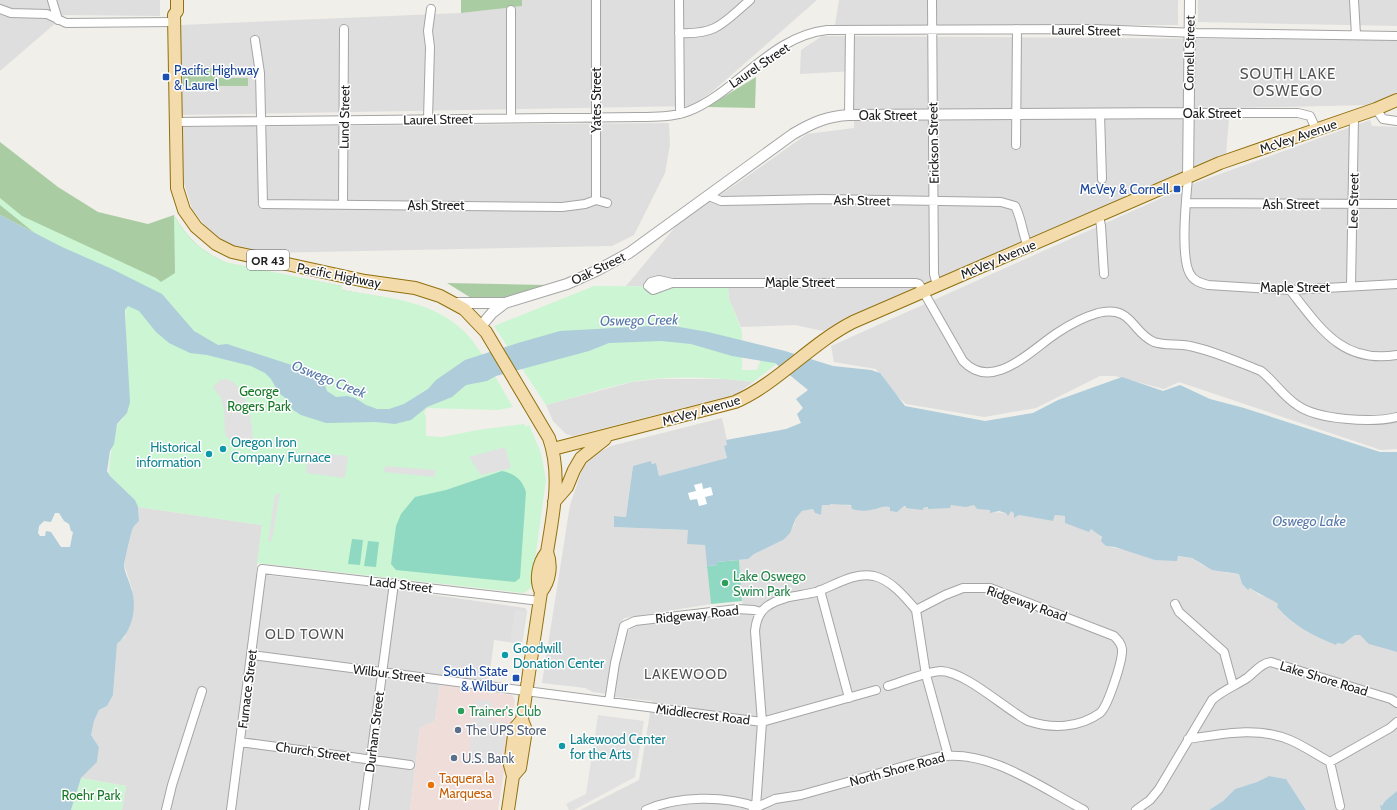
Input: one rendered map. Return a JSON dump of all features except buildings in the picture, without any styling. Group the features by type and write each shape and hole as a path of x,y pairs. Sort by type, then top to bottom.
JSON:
{"main road":[{"name":"Pacific Highway","path":"170,0 170,11 174,19"},
{"name":"Pacific Highway","path":"177,0 177,10 174,19 176,178 180,200 184,210 196,227 216,244 245,256 365,281 415,288 440,296 464,309 483,329 544,426 553,449"},
{"name":"McVey Avenue","path":"553,449 735,402 754,392 807,351 843,327 1220,163 1354,117 1397,100"},
{"name":"McVey Avenue","path":"554,502 567,486 581,458 611,435"},
{"name":"OR 43","path":"508,810 513,776 520,768 526,730 522,720 541,596 537,584 541,559 547,552 554,502 556,475 553,449"}],"street":[{"path":"52,0 58,20"},
{"name":"Yates Street","path":"596,0 596,200"},
{"path":"679,0 680,114"},
{"path":"679,33 710,31 720,26 750,0"},
{"name":"Erickson Street","path":"932,0 934,274 937,286"},
{"name":"Cornell Street","path":"1188,178 1190,0"},
{"path":"1354,0 1356,35"},
{"path":"0,9 11,13 47,14 66,23 174,19"},
{"path":"428,119 430,48 428,31 431,9"},
{"path":"511,10 511,118"},
{"name":"Lund Street","path":"343,204 344,29"},
{"path":"1016,145 1018,114 1017,29"},
{"name":"Laurel Street","path":"175,122 638,117 680,114 706,102 763,58 801,37 820,31 1017,29 1397,36"},
{"path":"849,115 850,30"},
{"path":"255,40 260,74 260,121"},
{"path":"1376,109 1383,119 1397,121"},
{"name":"Oak Street","path":"454,303 505,303 567,284 603,268 629,253 808,125 827,117 849,115 1188,113 1304,114 1312,118 1316,129"},
{"path":"1100,114 1102,179"},
{"name":"Lee Street","path":"1351,286 1354,117"},
{"name":"Ash Street","path":"260,121 262,204 562,206 585,204 596,200 607,203"},
{"path":"1186,203 1188,178"},
{"name":"Ash Street","path":"709,196 721,201 822,199 1001,202 1016,206 1023,235 1028,246"},
{"name":"Ash Street","path":"1186,203 1397,204"},
{"name":"Maple Street","path":"1186,203 1186,258 1190,273 1195,279 1208,285 1290,290 1397,284"},
{"path":"1099,216 1104,274"},
{"name":"Maple Street","path":"672,283 914,282 919,284 923,292"},
{"path":"1290,290 1334,342 1344,348 1364,354 1397,355"},
{"path":"923,292 958,354 969,366 978,371 990,372 1006,368 1073,323 1096,314 1113,311 1129,319 1154,342 1189,345 1261,371 1271,378 1299,407 1313,412 1355,420 1397,417"},
{"name":"Oak Street","path":"483,329 492,313 505,303"},
{"name":"Ladd Street","path":"262,568 394,583 541,596"},
{"name":"Furnace Street","path":"231,810 262,568"},
{"path":"646,810 670,801 695,799 741,802 753,808 762,722 755,631 756,622 762,612 769,605 784,599 820,590 856,576 875,577 892,585 916,610 926,675 948,755"},
{"name":"Durham Street","path":"364,810 394,583"},
{"name":"Ridgeway Road","path":"916,610 945,595 963,588 990,588 1114,636 1122,647 1121,659 1112,688 1101,712 1082,722 1067,726 1039,724 1019,716 958,675 942,671 926,675"},
{"path":"820,590 849,698"},
{"path":"1175,604 1179,612 1224,652 1233,685"},
{"name":"Ridgeway Road","path":"609,702 615,663 624,626 635,621 737,609 762,612"},
{"name":"Wilbur Street","path":"252,655 527,690"},
{"name":"Lake Shore Road","path":"1136,810 1150,800 1156,793 1212,700 1224,690 1248,677 1264,664 1271,662 1391,699 1397,703"},
{"path":"888,686 926,675"},
{"name":"Middlecrest Road","path":"527,690 762,722 876,690"},
{"path":"166,810 172,785 202,692"},
{"path":"1330,762 1390,728 1397,722"},
{"path":"1188,739 1237,733 1266,733 1291,740 1330,762 1340,806"},
{"name":"Church Street","path":"240,742 410,765"},
{"name":"North Shore Road","path":"753,808 775,799 801,795 948,755 967,756 996,764 1084,810"}],"shaded area":[{"path":"0,0 160,0 160,16 65,15 0,71"},
{"path":"521,0 817,0 713,91 692,106 179,115 181,25 461,13 520,6"},
{"path":"839,0 1178,0 1178,25 835,25"},
{"path":"1198,0 1397,0 1397,26 1198,22"},
{"path":"822,36 1397,40 1397,92 1371,105 1230,108 1226,154 823,331 795,325 741,327 729,299 728,287 626,286 681,220 738,183 807,134 854,128 854,71 800,74 801,50"},
{"path":"1370,120 1372,126 1397,127 1397,449 1381,450 1179,382 1164,389 1115,376 1100,376 1036,408 984,417 906,404 893,392 876,369 834,362 831,346 1195,183"},
{"path":"669,123 670,145 665,173 634,235 612,246 263,253 231,246 208,229 192,209 184,183 181,127"},
{"path":"226,379 232,381 238,387 249,406 253,436 248,446 228,438 225,434 224,410 221,398 213,387 220,380"},
{"path":"659,379 725,379 753,382 737,394 573,436 566,434 553,421 546,405 632,382"},
{"path":"722,418 727,440 727,445 724,446 727,458 659,476 656,463 633,466 626,517 614,516 614,527 688,530 705,545 711,604 624,618 621,624 611,665 608,694 593,692 585,688 542,683 570,505 583,467 592,456 611,446"},
{"path":"505,447 511,468 481,475 469,457"},
{"path":"308,452 348,456 345,478 306,473"},
{"path":"385,466 435,470 435,477 384,472"},
{"path":"280,493 272,540 268,542 275,495"},
{"path":"837,503 872,510 886,506 890,507 893,512 903,506 906,506 906,508 923,508 950,505 974,505 978,508 990,510 990,512 1007,513 1011,511 1015,513 1014,518 1019,515 1053,521 1055,515 1066,516 1065,523 1091,529 1099,534 1106,546 1130,551 1192,558 1202,565 1228,573 1239,574 1242,584 1248,590 1250,588 1259,595 1270,598 1278,604 1277,607 1285,616 1296,625 1337,643 1343,644 1355,635 1360,635 1370,644 1397,652 1397,791 1385,801 1381,810 1306,810 1286,779 1269,776 1257,782 1235,789 1223,801 1209,810 580,810 639,780 652,701 615,697 618,666 626,634 635,624 743,611 739,560 748,559 754,554 783,540 802,511 813,509 815,513 821,515 822,505"},
{"path":"138,507 262,525 256,574 392,589 525,608 527,611 522,644 494,640 489,680 476,690 440,685 435,721 420,728 410,810 122,810 126,786 81,778 97,762 99,747 91,735 94,721 99,710 107,706 113,695 117,644 125,637 132,589 124,564 132,529 139,521"},
{"path":"515,610 526,611 521,643 510,641"},
{"path":"440,685 512,695 515,700 498,810 410,810 420,728 435,721"},
{"path":"476,700 492,701 490,721 507,723 501,765 468,762"},
{"path":"598,715 644,721 635,777 574,810 569,810 566,804 586,794"}],"green space":[{"path":"461,0 522,0 522,6 461,13"},
{"path":"183,68 215,68 215,78 248,78 248,86 183,86"},
{"path":"756,77 755,108 707,107"},
{"path":"0,142 58,187 98,212 148,224 174,215 185,232 198,246 232,265 342,286 342,290 413,304 445,318 459,328 473,342 436,380 62,247 0,215"},
{"name":"George Rogers Park","path":"0,198 22,216 156,278 161,282 175,273 174,215 183,230 195,243 209,254 225,262 342,286 342,290 402,300 432,310 458,326 481,353 513,407 498,410 427,408 424,413 426,416 426,436 442,437 478,430 524,424 526,427 529,425 541,453 546,480 531,588 524,593 257,563 262,525 138,507 129,494 110,476 109,472 111,451 116,430 118,424 123,419 126,307 0,205"},
{"path":"447,283 545,285 503,300 476,301"},
{"path":"594,286 728,287 729,299 742,331 742,370 757,370 763,354 783,359 753,382 723,379 660,378 609,387 546,405 494,326"},
{"path":"502,471 511,474 520,480 526,492 520,578 515,582 396,570 391,564 396,526 401,514 415,497 446,490"},
{"path":"352,539 363,540 360,565 348,564"},
{"path":"368,541 379,542 376,567 364,566"},
{"name":"Lake Oswego Swim Park","path":"739,560 742,601 711,604 707,566 717,565 716,562"},
{"name":"Roehr Park","path":"81,778 126,786 122,810 71,810"}],"water":[{"name":"Oswego Lake","path":"0,215 62,247 112,269 162,294 194,331 218,345 227,344 307,370 323,379 327,391 336,397 347,396 355,398 366,405 377,409 389,409 404,404 428,389 436,380 465,360 518,343 560,331 668,325 708,332 785,351 833,366 871,370 880,373 905,406 985,421 1033,413 1058,400 1122,377 1163,391 1180,385 1210,399 1244,408 1380,452 1397,452 1397,652 1369,644 1360,635 1355,635 1343,644 1337,643 1336,645 1297,625 1283,614 1277,607 1278,604 1275,602 1250,588 1248,590 1242,584 1239,574 1212,570 1192,558 1178,556 1177,561 1155,560 1115,547 1106,546 1101,541 1102,537 1091,529 1089,532 1065,523 1065,516 1055,515 1053,521 1019,515 1014,518 1014,513 1011,511 1008,516 1006,513 999,511 990,513 990,510 977,509 974,505 966,507 951,505 950,508 928,509 928,507 923,508 923,510 906,508 906,506 904,506 897,512 890,511 890,507 862,511 852,509 851,505 822,505 821,515 815,513 813,509 802,511 796,518 790,533 783,540 754,554 748,559 717,562 717,565 707,566 705,545 687,544 688,530 614,527 614,516 626,517 633,466 651,461 652,464 656,463 659,476 727,458 724,446 727,445 726,440 786,429 801,423 797,414 803,408 796,399 808,390 775,363 732,356 691,344 661,341 609,343 589,351 496,376 487,381 466,385 452,397 427,407 411,420 395,424 376,422 326,423 301,415 293,410 288,400 279,393 271,379 265,373 251,366 207,355 190,353 169,343 156,332 139,311 128,306 125,310 125,314 130,402 127,413 117,424 114,444 110,451 107,471 110,476 135,500 138,507 139,521 132,530 124,564 133,595 134,611 130,626 117,644 113,695 107,706 99,710 94,721 91,735 99,747 97,762 81,778 71,810 0,810","holes":["55,513 59,513 64,521 69,524 71,531 73,532 70,547 61,547 51,532 46,531 45,536 40,536 38,533 39,526 44,521 51,522"]},
{"path":"1269,776 1286,779 1306,810 1209,810 1223,801 1235,789 1257,782"},
{"path":"1397,791 1397,810 1381,810 1380,805 1382,806 1385,801"}],"pier":[{"path":"702,483 703,489 711,487 713,495 705,497 707,504 699,506 697,499 690,500 688,493 696,491 694,485"}],"place":[{"name":"Pacific Highway & Laurel","path":"166,77"},
{"name":"McVey & Cornell","path":"1177,189"},
{"name":"Oregon Iron Company Furnace","path":"223,449"},
{"name":"Historical information","path":"209,454"},
{"name":"Lake Oswego Swim Park","path":"725,583"},
{"name":"Goodwill Donation Center","path":"505,655"},
{"name":"South State & Wilbur","path":"516,678"},
{"name":"Trainer's Club","path":"461,711"},
{"name":"The UPS Store","path":"458,730"},
{"name":"Lakewood Center for the Arts","path":"562,746"},
{"name":"U.S. Bank","path":"454,758"},
{"name":"Taquera la Marquesa","path":"431,785"}],"district":[{"name":"SOUTH LAKE OSWEGO","path":"1288,82"},
{"name":"OLD TOWN","path":"305,634"},
{"name":"LAKEWOOD","path":"686,674"}],"water label":[{"name":"Oswego Creek","path":"639,320"},
{"name":"Oswego Creek","path":"329,379"}]}
